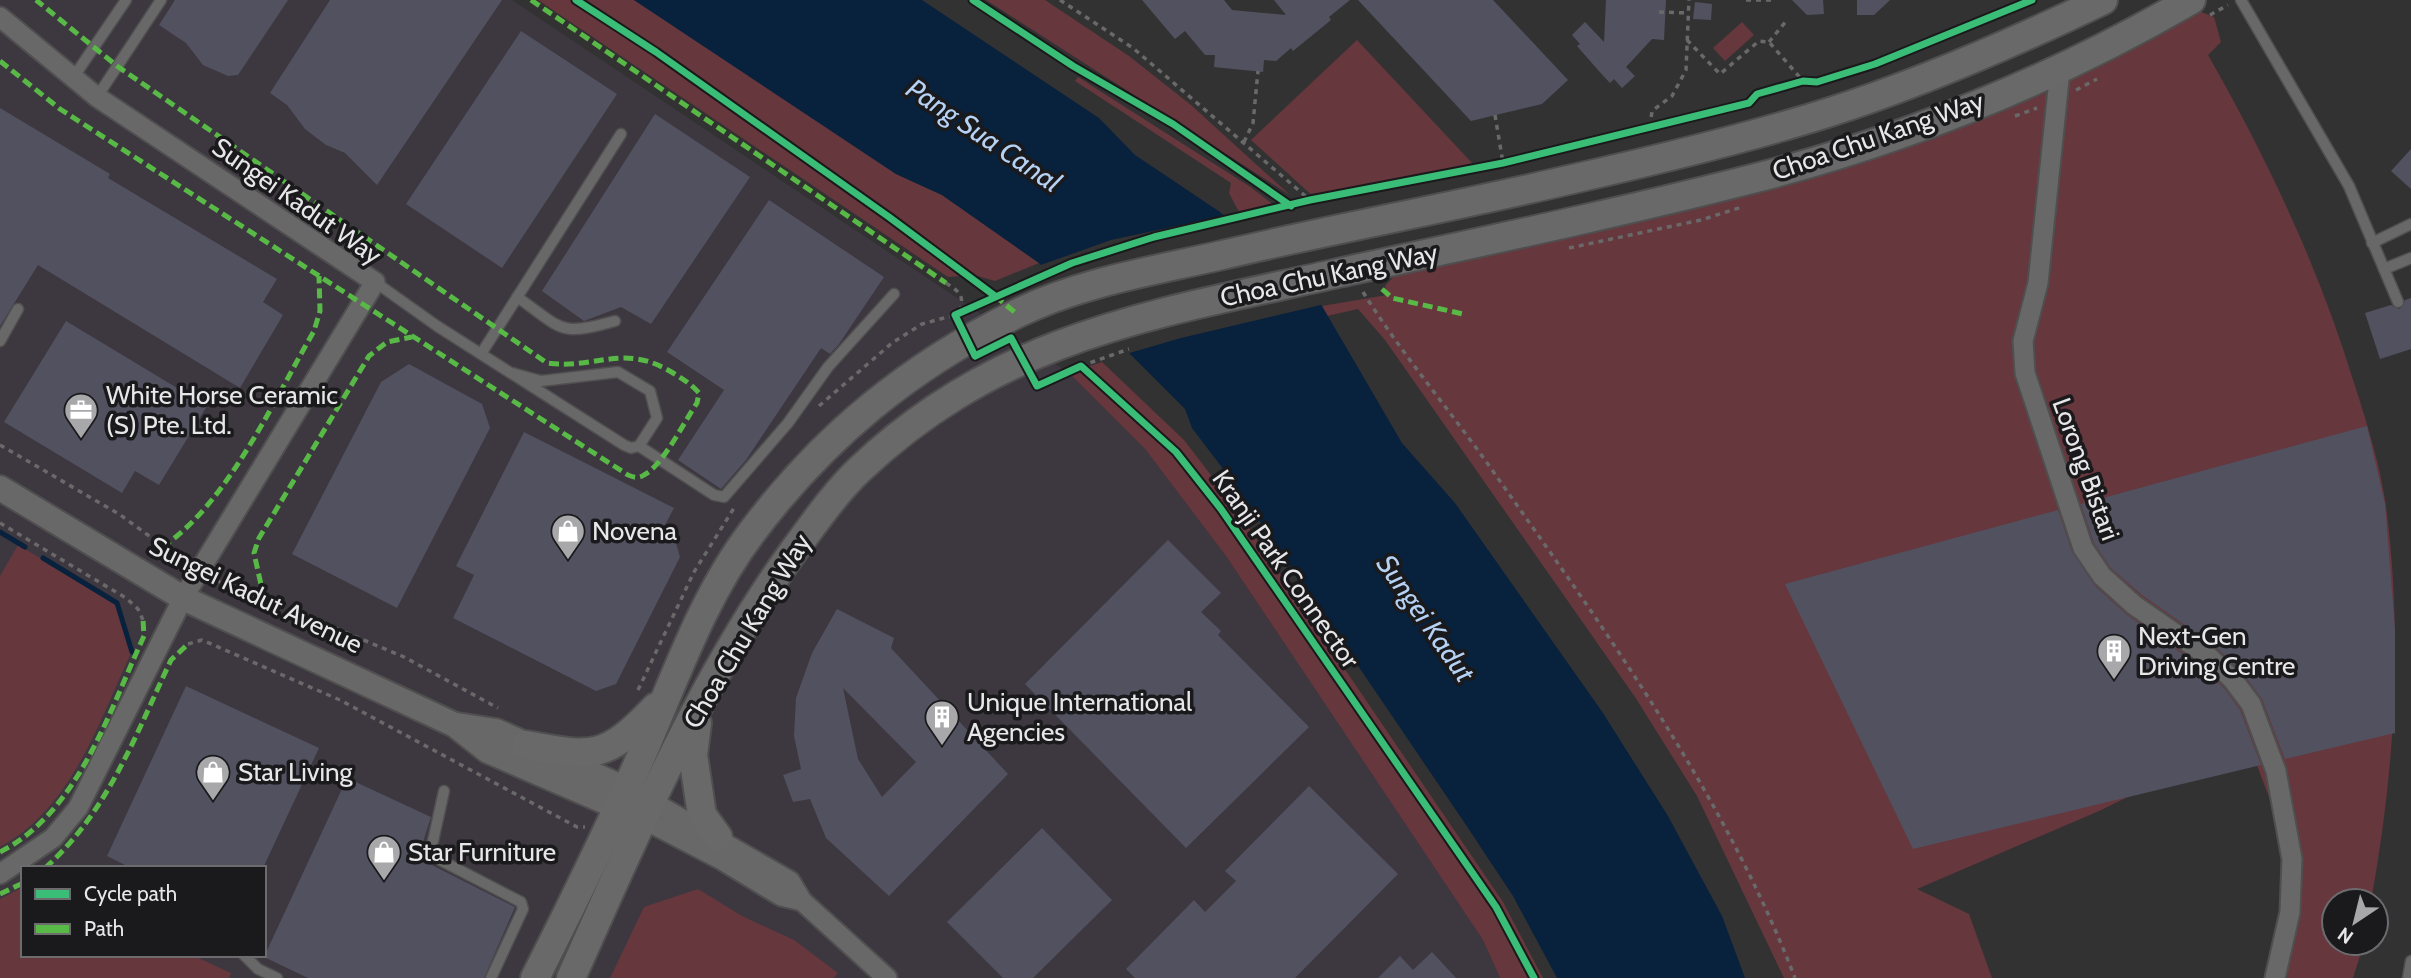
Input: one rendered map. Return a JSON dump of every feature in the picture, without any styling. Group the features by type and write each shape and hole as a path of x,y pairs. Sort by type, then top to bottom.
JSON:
{"main road":[{"name":"Choa Chu Kang Way","path":"635,804 663,699 718,587 750,535 826,445 866,408 925,365 1033,307 1129,277 1575,179 1741,139 1829,113 1983,55 2103,0"},
{"name":"Choa Chu Kang Way","path":"635,804 664,770 771,582 856,472 911,426 960,391 1022,358 1181,307 1756,178 1853,150 2060,70 2191,0"},
{"path":"1575,179 1585,192 1597,198 1644,204"},
{"path":"526,744 573,754 594,753 627,737 663,699"},
{"path":"699,709 693,755 699,799 702,815 718,837"},
{"path":"535,978 635,804"},
{"path":"571,978 635,804"}],"street":[{"name":"Sungei Kadut Way","path":"0,17 97,97 375,282 183,598 78,808 53,838 0,874"},
{"name":"Lorong Bistari","path":"2060,70 2038,283 2023,341 2025,373 2083,548 2102,576 2134,605 2209,657 2233,680 2251,704 2276,771 2292,859 2290,912 2275,978"},
{"name":"Sungei Kadut Avenue","path":"0,488 183,598 455,724 496,732 526,744 635,804"},
{"name":"Sungei Kadut Avenue","path":"455,724 488,751 635,804"},
{"path":"635,804 718,837 790,881 802,901 887,978"},
{"path":"635,804 781,896 802,901"}],"lane":[{"path":"73,79 126,0"},
{"path":"97,97 161,0"},
{"path":"2241,0 2349,186 2399,302"},
{"path":"481,354 621,134"},
{"path":"2372,243 2411,224"},
{"path":"2384,269 2411,258"},
{"path":"375,282 481,354 624,445 636,449 657,418 650,391 618,372 541,381 512,373"},
{"path":"639,446 713,495 724,496 788,423 828,367 894,293"},
{"path":"517,297 563,329 575,331 615,321"},
{"path":"0,341 19,309"},
{"path":"444,792 431,850 438,859 521,902 523,909 491,978"},
{"path":"246,957 258,969 277,978"},
{"path":"2407,978 2411,961"}],"path":[{"path":"1060,0 1133,48 1310,200"},
{"path":"1650,127 1652,111 1680,86 1686,70 1689,0"},
{"path":"1746,0 1771,0"},
{"path":"1659,12 1688,13"},
{"path":"1769,42 1787,20"},
{"path":"1687,40 1720,74 1759,41 1769,42 1807,81"},
{"path":"1244,142 1253,123 1258,71"},
{"path":"1792,84 1807,81"},
{"path":"1495,115 1503,163"},
{"path":"1637,131 1662,124"},
{"path":"1491,166 1517,160"},
{"path":"1301,203 1323,198"},
{"path":"1347,271 1497,477 1701,781 1738,848 1795,978"},
{"path":"946,284 961,293 964,300 960,313"},
{"path":"969,342 955,315 972,307"},
{"path":"1070,371 1091,362"},
{"path":"1081,366 1089,373"},
{"path":"0,445 119,514 201,572 247,596 264,598 404,657 507,712"},
{"path":"0,523 126,598 138,609 143,620"},
{"path":"188,644 202,640 340,700 577,827 594,826"}],"shaded area":[{"path":"0,0 512,0 1069,373 1145,449 1226,556 1483,940 1500,978 0,978"},
{"path":"538,0 634,0 896,174 942,195 1039,263 995,281 974,275 948,277"},
{"path":"986,0 1045,0 1129,56 1191,105 1290,195"},
{"path":"2196,10 2214,17 2221,42 2208,55 2251,134 2308,256 2340,340 2380,475 2391,555 2395,654 2391,753 2379,852 2373,887 2320,887 2320,957 2360,957 2353,978 2271,978 2286,899 2280,826 2247,739 2099,811 1917,889 1969,914 1992,978 1784,978 1697,796 1635,697 1385,340 1358,309 1327,316 1322,306 1387,295 1385,286 1396,274 1943,130 2035,96 2153,37"},
{"path":"1742,22 1754,35 1725,61 1713,48"},
{"path":"1357,40 1473,164 1315,198 1251,140"},
{"path":"1078,77 1249,186 1274,205 1239,212 1229,193 1231,183 1075,81"},
{"path":"1102,362 1184,440 1230,500 1503,902 1543,978 1500,978 1483,940 1226,556 1145,449 1069,373"},
{"path":"18,545 116,603 131,653 94,735 64,787 25,831 0,847 0,576"},
{"path":"21,888 21,957 196,957 231,973 229,978 0,978 0,899"},
{"path":"698,889 742,916 794,940 838,973 834,978 610,978 644,907"}],"water":[{"path":"634,0 922,0 1099,118 1135,155 1220,212 1322,306 1402,443 1455,503 1603,713 1668,816 1722,916 1745,978 1557,978 1513,896 1236,486 1192,428 1185,409 1039,263 942,195 896,174"}],"pier":[{"path":"1228,215 1325,304 1181,338 1126,354 1038,266 1111,240"}],"building":[{"path":"175,0 288,0 238,75 228,76 203,65 186,43 159,25"},
{"path":"330,0 502,0 377,185 345,153 326,145 305,129 287,105 270,93"},
{"path":"1142,0 1224,0 1232,10 1286,15 1274,0 1350,0 1329,17 1331,20 1293,51 1291,48 1276,61 1264,60 1263,72 1214,67 1215,55 1205,55 1185,31 1175,39"},
{"path":"1358,0 1493,0 1568,80 1542,104 1471,121"},
{"path":"1606,0 1666,0 1664,40 1652,39 1626,67 1635,76 1622,88 1614,79 1610,83 1577,46 1580,44 1572,35 1585,22 1604,42"},
{"path":"1792,0 1823,0 1824,14 1807,15"},
{"path":"1857,0 1890,0 1874,15 1857,15"},
{"path":"1695,2 1712,4 1711,20 1693,19"},
{"path":"521,31 617,94 502,268 406,204"},
{"path":"0,108 110,174 108,178 277,279 263,302 283,315 240,388 38,265 0,326"},
{"path":"655,114 750,177 651,324 621,307 584,321 542,291"},
{"path":"2411,149 2411,189 2391,171"},
{"path":"769,200 884,277 839,344 830,354 821,348 746,460 721,489 678,460 724,390 667,352"},
{"path":"2411,298 2411,349 2380,359 2365,313 2391,305 2400,309 2405,300"},
{"path":"66,321 207,406 159,485 135,471 122,493 4,422"},
{"path":"409,364 482,404 490,428 397,608 292,554 381,382"},
{"path":"2367,426 2385,504 2395,629 2395,733 2285,759 2262,699 2243,673 2216,647 2142,595 2111,568 2094,543 2081,504"},
{"name":"Novena","path":"524,432 674,508 665,525 672,529 680,557 616,684 596,691 453,618 474,575 456,566"},
{"path":"2058,510 2072,552 2094,585 2127,615 2201,667 2224,688 2240,710 2261,765 1913,849 1785,584"},
{"path":"1168,540 1221,593 1201,612 1221,631 1218,635 1309,727 1186,848 1025,684"},
{"name":"Unique International Agencies","path":"837,609 894,638 891,648 1008,774 889,896 826,838 810,799 793,802 783,775 801,769 794,736 796,698 812,653","holes":["843,688 916,762 882,797 858,759"]},
{"name":"Star Living","path":"186,686 319,748 264,866 127,866 107,856"},
{"name":"Star Furniture","path":"347,778 431,817 418,858 515,907 484,978 308,978 264,957"},
{"path":"1309,786 1398,874 1295,978 1135,978 1126,969 1194,900 1205,912 1236,881 1225,871"},
{"path":"1042,828 1112,900 1033,978 1003,978 947,922"},
{"path":"1432,952 1456,978 1378,978 1400,956 1413,970"}],"waterway":[{"path":"0,532 25,547"},
{"path":"43,558 117,603 132,652"}],"marked path":[{"path":"0,61 60,109 628,475 640,477 651,470 666,453 697,403 699,393 687,382 655,364 639,359 547,363 117,66 36,0"},
{"path":"531,0 946,283"},
{"path":"162,547 186,528 208,505 266,418 314,331 320,311 319,276"},
{"path":"1382,289 1392,298 1463,314"},
{"path":"995,296 1017,314"},
{"path":"264,598 254,553 259,538 369,356 387,342 412,337"},
{"path":"0,852 27,834 51,812 89,757 144,636 143,620"},
{"path":"47,866 67,846 103,797 132,744 171,660 188,644"},
{"path":"0,894 21,884"}],"cycle path":[{"path":"576,0 656,52 889,217 995,296"},
{"path":"973,0 1073,66 1173,124 1291,206"},
{"name":"Kranji Park Connector","path":"1534,978 1496,907 1221,509 1176,452 1081,366 1037,386 1011,338 975,356 955,315 1072,263 1154,237 1310,200 1503,163 1749,103 1757,94 1803,81 1817,82 1875,64 2032,0"}],"place":[{"name":"White Horse Ceramic (S) Pte. Ltd.","path":"81,440"},
{"name":"Novena","path":"568,561"},
{"name":"Next-Gen Driving Centre","path":"2114,681"},
{"name":"Unique International Agencies","path":"942,747"},
{"name":"Star Living","path":"213,802"},
{"name":"Star Furniture","path":"384,882"}],"water label":[{"name":"Pang Sua Canal","path":"984,135"},
{"name":"Sungei Kadut","path":"1426,618"}]}
